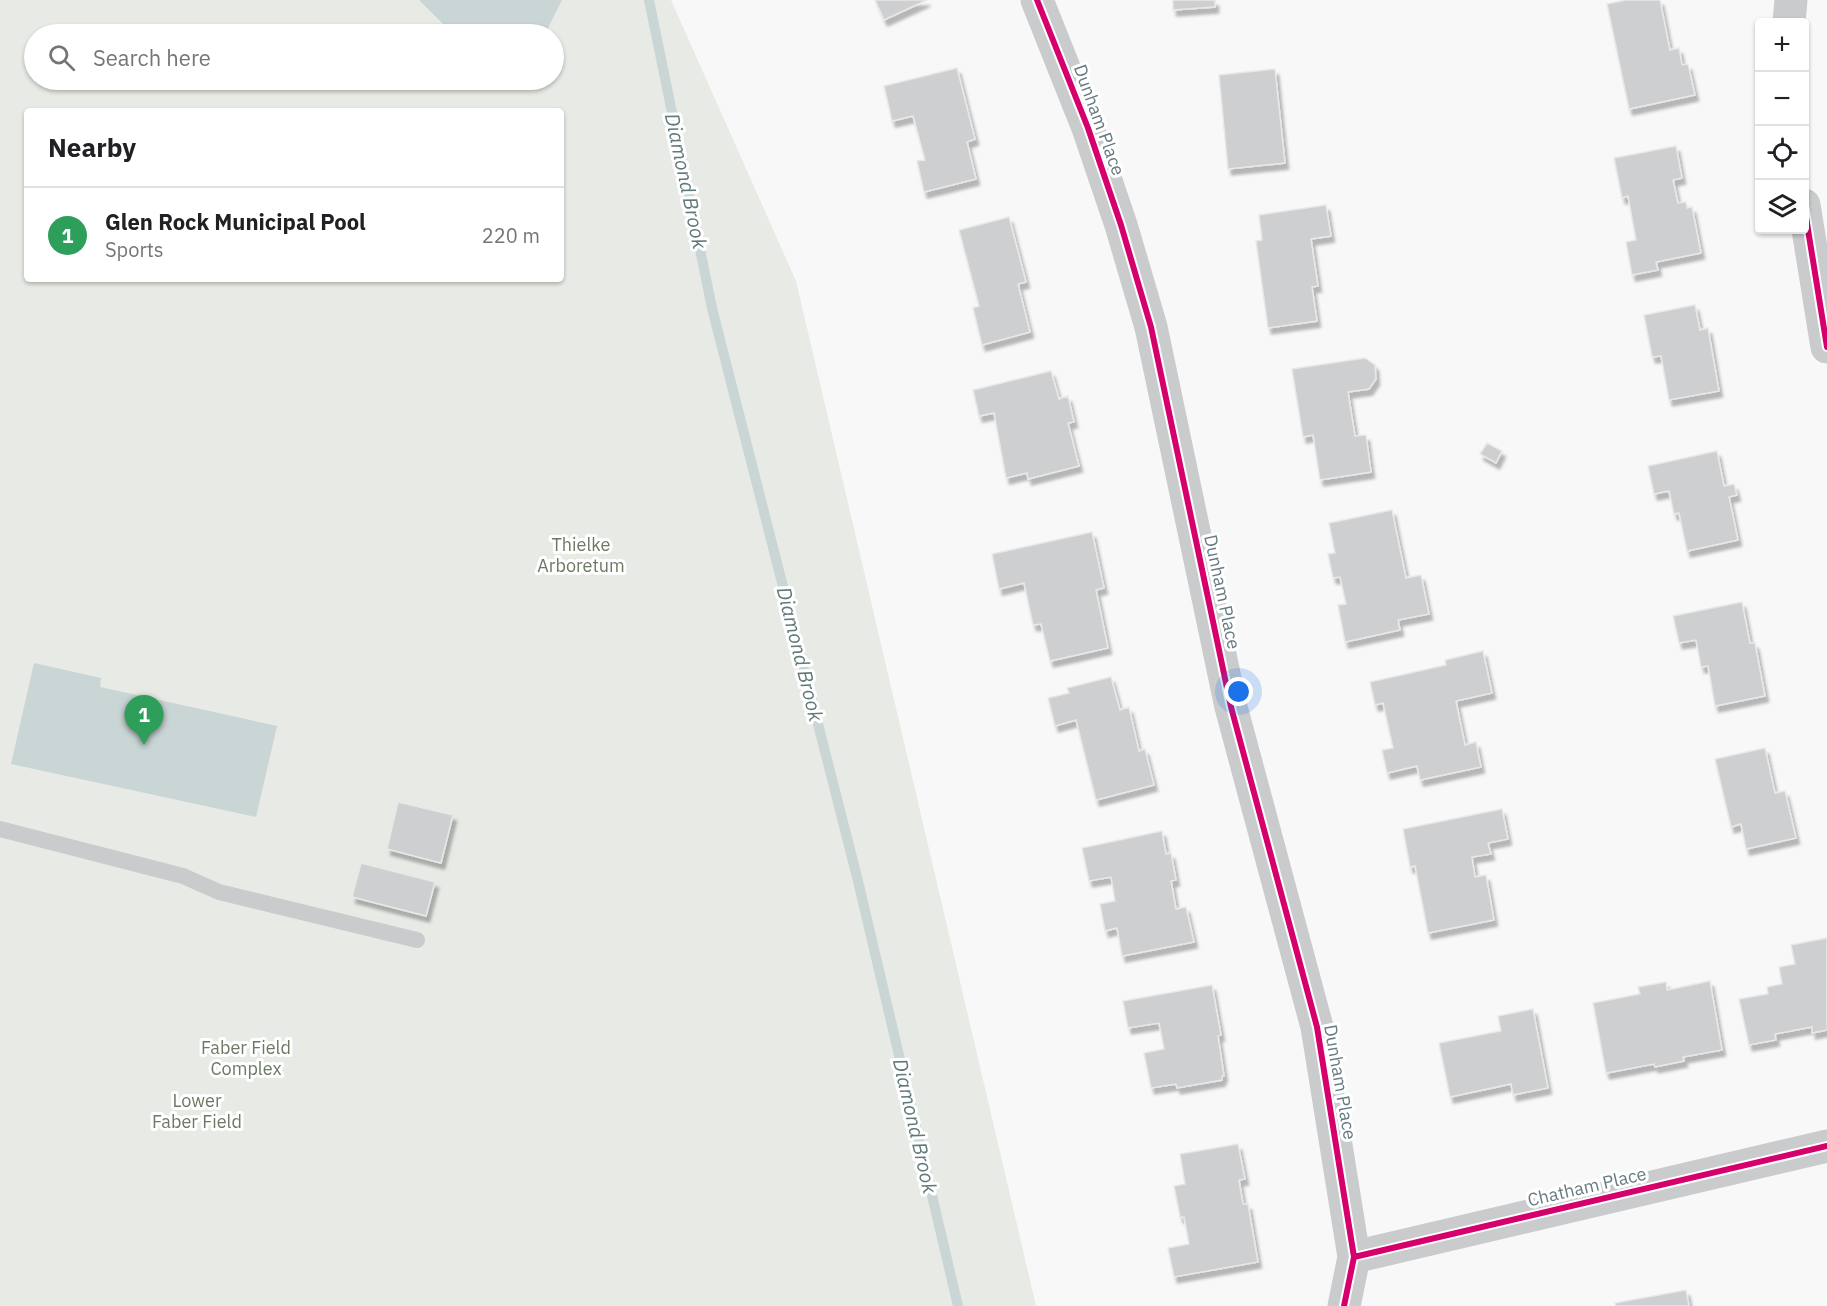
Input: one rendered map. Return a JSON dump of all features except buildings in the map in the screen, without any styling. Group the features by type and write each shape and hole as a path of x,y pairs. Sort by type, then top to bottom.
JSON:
{"street":[{"name":"Dunham Place","path":"1037,0 1088,128 1121,225 1150,327 1231,707 1317,1027 1354,1257 1344,1306"},
{"path":"1789,18 1791,0"},
{"path":"1809,234 1827,347"},
{"name":"Chatham Place","path":"1354,1257 1827,1146"}],"lane":[{"path":"0,829 183,876 219,892 417,940"}],"green space":[{"path":"0,0 671,0 796,281 1036,1306 0,1306"}],"shaded area":[{"path":"419,0 562,0 550,24 443,24"},
{"path":"34,663 101,678 100,687 277,726 256,817 11,764"}],"waterway":[{"name":"Diamond Brook","path":"649,0 712,308 858,881 958,1306"}],"cycle path":[{"path":"1037,0 1088,128 1121,225 1151,327 1231,707 1317,1027 1354,1257 1344,1306"},
{"path":"1809,234 1827,347"},
{"path":"1354,1257 1827,1146"}],"place":[{"name":"Glen Rock Municipal Pool","path":"144,745"}],"park label":[{"name":"Thielke Arboretum","path":"581,555"},
{"name":"Faber Field Complex","path":"246,1058"},
{"name":"Lower Faber Field","path":"197,1111"}]}
